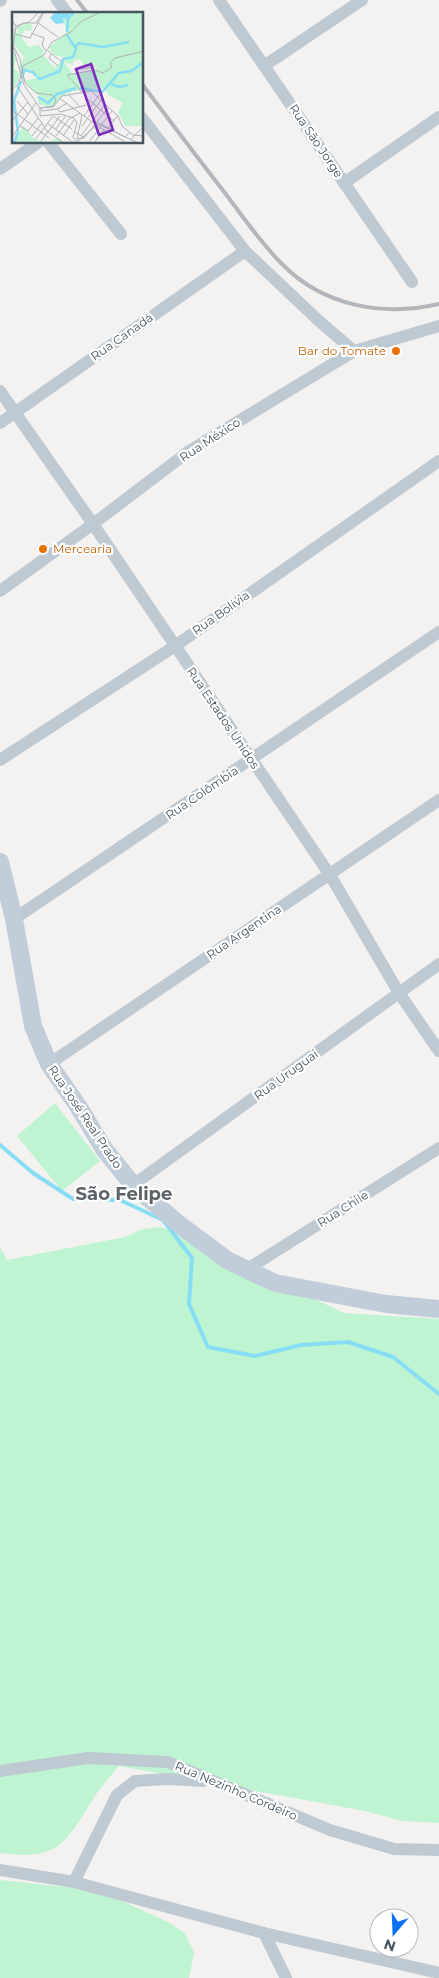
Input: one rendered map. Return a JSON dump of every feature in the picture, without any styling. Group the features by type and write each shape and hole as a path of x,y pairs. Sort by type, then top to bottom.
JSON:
{"street":[{"path":"57,0 66,12"},
{"name":"Rua São Jorge","path":"220,0 412,282"},
{"path":"264,66 362,0"},
{"path":"344,183 439,117"},
{"path":"144,121 245,251 319,321 354,351"},
{"path":"0,168 36,144"},
{"path":"50,144 121,234"},
{"name":"Rua Canadá","path":"0,423 245,251"},
{"name":"Rua México","path":"0,591 188,452 354,351 437,330"},
{"name":"Rua Estados Unidos","path":"0,391 93,524 330,874 398,993 439,1051"},
{"name":"Rua Bolívia","path":"0,760 174,646 439,462"},
{"name":"Rua Colômbia","path":"14,919 439,632"},
{"name":"Rua Argentina","path":"50,1064 439,800"},
{"name":"Rua José Real Prado","path":"0,862 14,919 32,1026 50,1064 104,1150 133,1185 180,1225 227,1260 246,1270 276,1282 386,1304 439,1309"},
{"name":"Rua Uruguai","path":"133,1185 439,964"},
{"name":"Rua Chile","path":"246,1270 439,1148"},
{"name":"Rua Nezinho Cordeiro","path":"0,1771 88,1758 168,1762 330,1830 394,1849 439,1850"},
{"path":"74,1882 117,1795 135,1781 168,1779 213,1782"},
{"path":"0,1870 74,1882 264,1933 439,1973"},
{"path":"264,1933 286,1978"}],"green space":[{"path":"55,1103 100,1161 62,1191 17,1136"},
{"path":"161,1227 185,1235 344,1313 439,1319 439,1823 402,1821 365,1811 119,1766 60,1845 49,1851 37,1854 0,1853 0,1247 7,1260 125,1237 143,1229"},
{"path":"0,1880 83,1889 111,1896 168,1922 185,1933 194,1953 189,1978 0,1978"}],"waterway":[{"path":"0,1145 33,1173 73,1199 120,1200 163,1220 192,1258 189,1304 208,1347 255,1356 301,1345 348,1342 393,1357 439,1394"}],"railway":[{"path":"77,0 86,12"},
{"path":"144,87 259,238 274,256 298,278 316,290 335,299 355,305 397,309 439,304"}],"place":[{"name":"Bar do Tomate","path":"396,351"},
{"name":"Mercearia","path":"43,549"}],"district":[{"name":"São Felipe","path":"124,1194"}]}
